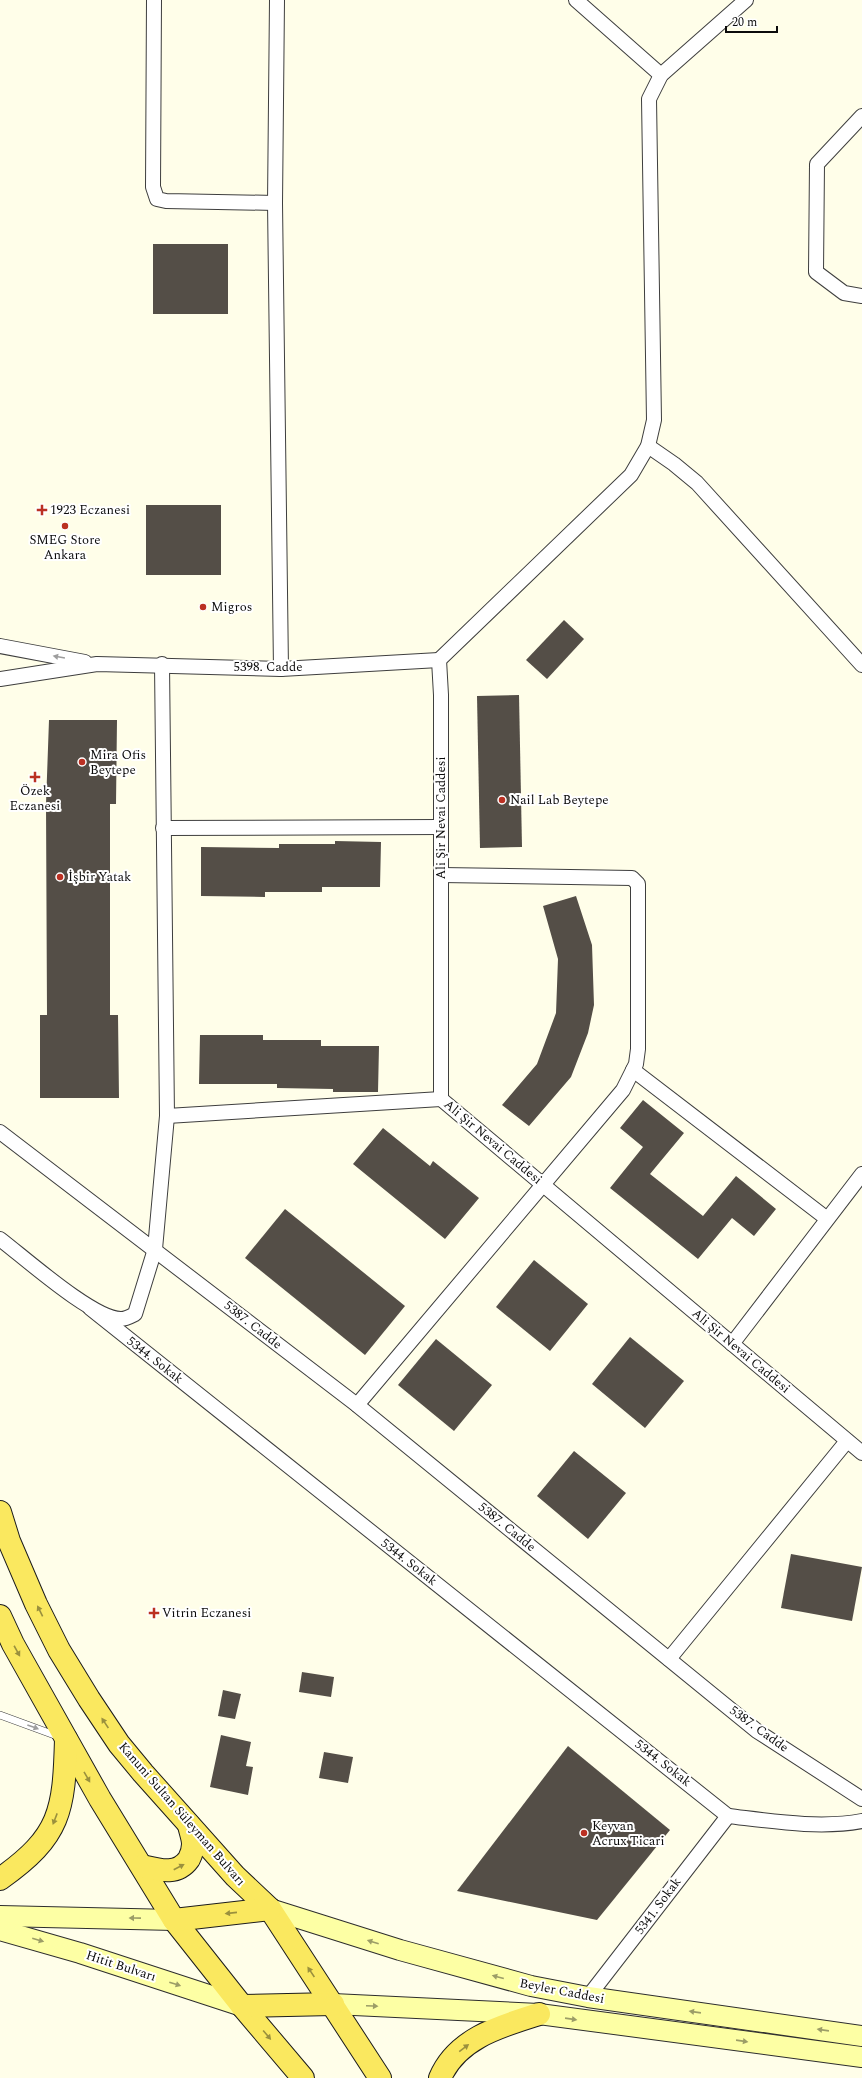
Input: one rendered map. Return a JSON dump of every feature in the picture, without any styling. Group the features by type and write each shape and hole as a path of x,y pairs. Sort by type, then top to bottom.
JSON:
{"main road":[{"name":"Kanuni Sultan Süleyman Bulvarı","path":"0,1512 10,1541 36,1604 59,1650 89,1699 133,1762 235,1876 270,1909 380,2078"},
{"path":"0,1616 13,1644 66,1740 100,1799 174,1920 242,2006 303,2078"},
{"path":"0,1879 36,1851 48,1835 60,1807 63,1788 66,1740"},
{"path":"142,1866 163,1871 174,1870 184,1865 190,1856 193,1845 189,1825"},
{"path":"0,1916 174,1920 270,1909"},
{"name":"Beyler Caddesi","path":"270,1909 400,1950 531,1986 588,1997 862,2036"},
{"name":"Hitit Bulvarı","path":"0,1930 80,1953 242,2006"},
{"path":"242,2006 333,2004"},
{"name":"Beyler Caddesi","path":"333,2004 539,2014 862,2057"},
{"path":"440,2078 448,2062 460,2050 477,2038 496,2028 539,2014"}],"street":[{"path":"154,0 153,188 157,198 166,201 275,204"},
{"path":"277,0 275,204 281,669"},
{"path":"576,0 661,75"},
{"path":"439,660 631,476 648,446 654,420 649,99 661,75 746,0"},
{"path":"862,116 817,164 816,272 844,293 862,296"},
{"path":"648,446 698,483 862,665"},
{"name":"5398. Cadde","path":"0,646 98,664"},
{"name":"5398. Cadde","path":"0,679 98,664 162,664 281,669 439,660"},
{"name":"Ali Şir Nevai Caddesi","path":"439,660 441,695 441,1099 862,1453"},
{"path":"0,1239 90,1308 108,1317 122,1319 135,1314 155,1249 167,1116 162,664"},
{"path":"164,828 441,827"},
{"path":"357,1405 544,1186 623,1090 634,1070 638,1049 638,884 632,878 441,875"},
{"path":"634,1070 826,1218"},
{"path":"167,1116 441,1099"},
{"name":"5387. Cadde","path":"0,1132 155,1249 357,1405 757,1731 862,1799"},
{"path":"732,1344 826,1218 862,1174"},
{"name":"5344. Sokak","path":"90,1308 728,1816"},
{"path":"669,1659 847,1440"},
{"path":"728,1816 782,1823 850,1823 862,1821"},
{"name":"5341. Sokak","path":"588,1997 728,1816"}],"lane":[{"path":"0,1715 66,1740"}],"building":[{"path":"153,244 228,244 228,314 153,314"},
{"path":"146,505 221,505 221,575 146,575"},
{"path":"564,620 584,639 547,679 526,660"},
{"path":"519,695 522,847 480,848 477,696"},
{"path":"49,720 117,720 116,804 110,804 110,1015 118,1015 119,1098 40,1098 40,1015 47,1015 46,804"},
{"path":"335,841 381,842 380,887 322,887 322,892 265,892 265,897 201,896 201,847 279,848 279,844 335,844"},
{"path":"576,896 592,945 594,1005 588,1033 571,1077 529,1126 502,1105 537,1064 556,1013 558,959 543,906"},
{"path":"200,1035 263,1035 263,1040 321,1040 321,1046 379,1046 378,1092 333,1092 333,1089 277,1088 277,1084 199,1084"},
{"path":"643,1100 684,1133 650,1174 703,1216 736,1176 776,1209 754,1236 732,1218 698,1259 610,1188 643,1147 620,1128"},
{"path":"383,1128 430,1166 433,1161 479,1198 445,1239 353,1164"},
{"path":"285,1209 405,1306 365,1355 245,1258"},
{"path":"534,1260 588,1304 550,1351 496,1307"},
{"path":"630,1337 684,1381 645,1428 592,1384"},
{"path":"436,1339 492,1385 454,1431 398,1385"},
{"path":"574,1451 626,1493 588,1539 537,1496"},
{"path":"791,1554 862,1567 852,1621 781,1608"},
{"path":"302,1672 334,1677 331,1697 299,1692"},
{"path":"223,1690 241,1694 235,1719 218,1716"},
{"path":"221,1735 251,1742 246,1766 253,1767 248,1795 210,1787"},
{"name":"Keyvan Acrux Ticari","path":"568,1746 670,1830 597,1920 457,1891"},
{"path":"324,1752 353,1757 348,1783 319,1778"}],"place":[{"name":"1923 Eczanesi","path":"42,510"},
{"name":"SMEG Store Ankara","path":"65,526"},
{"name":"Migros","path":"203,607"},
{"name":"Mira Ofis Beytepe","path":"82,762"},
{"name":"Özek Eczanesi","path":"35,777"},
{"name":"Nail Lab Beytepe","path":"502,800"},
{"name":"İşbir Yatak","path":"60,877"},
{"name":"Vitrin Eczanesi","path":"154,1613"},
{"name":"Keyvan Acrux Ticari","path":"584,1833"}]}
